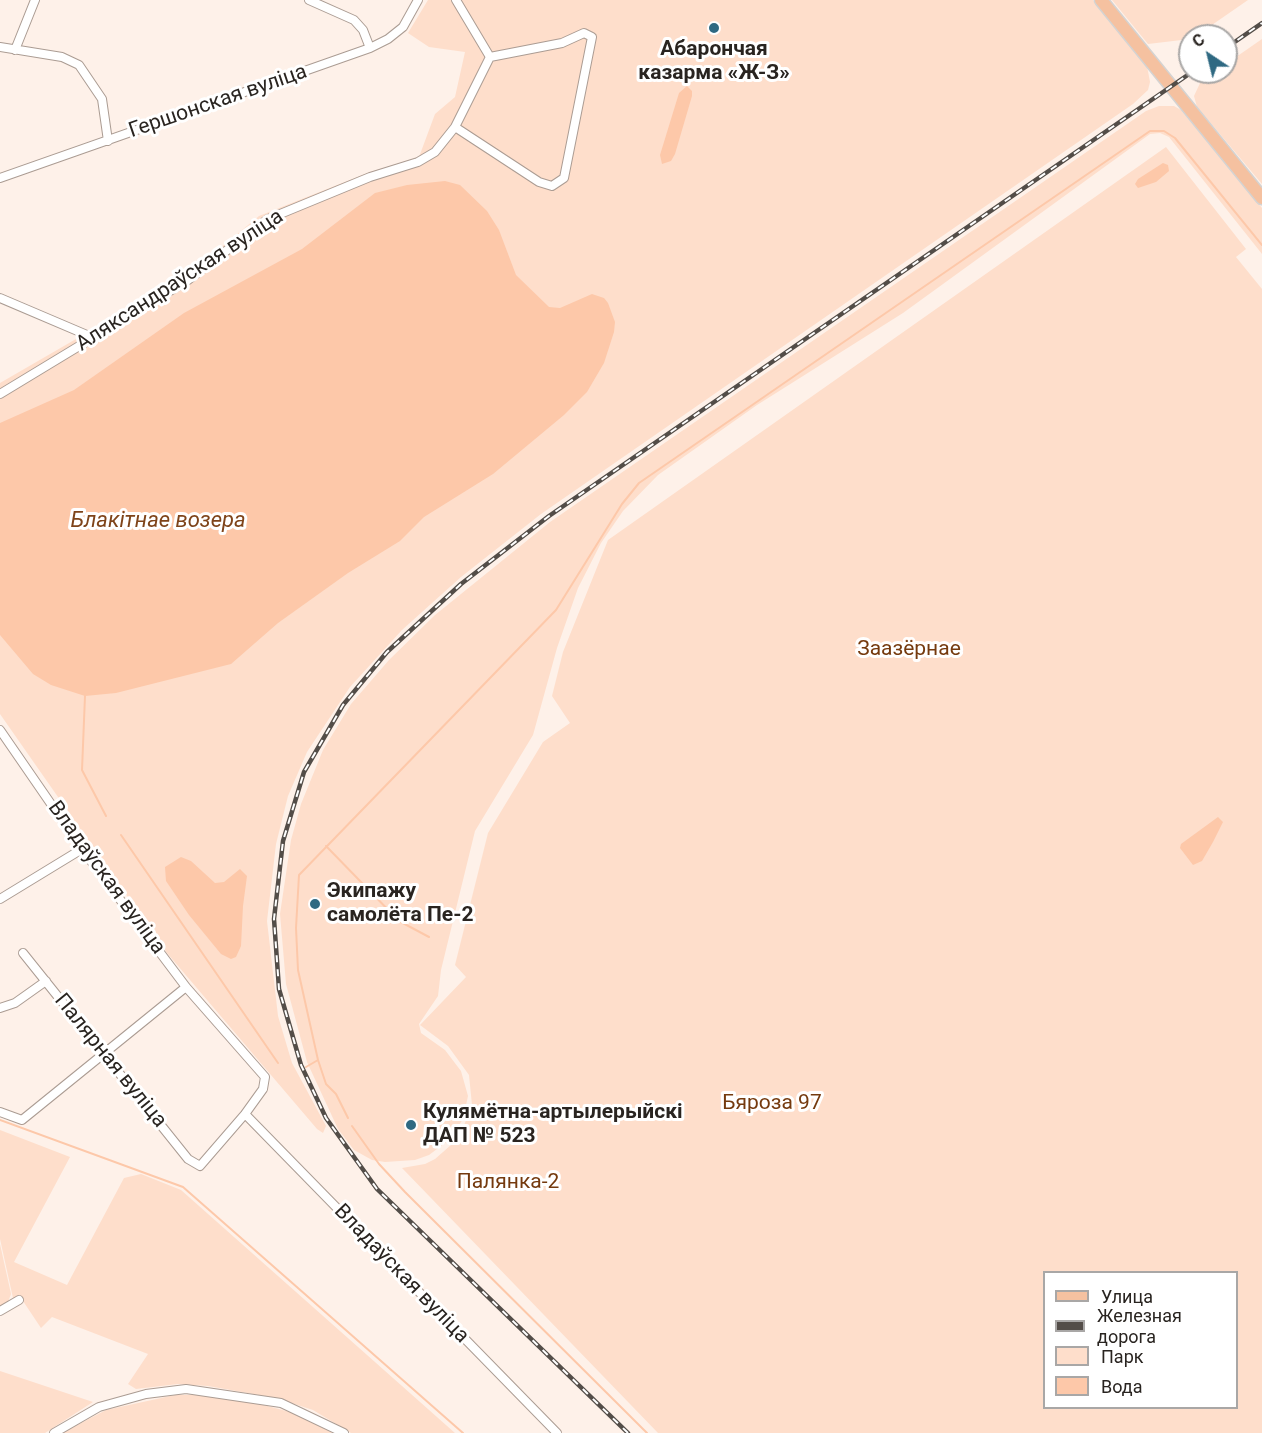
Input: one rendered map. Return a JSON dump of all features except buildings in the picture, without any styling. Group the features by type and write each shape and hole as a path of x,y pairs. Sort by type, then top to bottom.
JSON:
{"main road":[{"path":"1101,0 1262,198"}],"street":[{"path":"15,50 35,0"},
{"path":"309,0 354,20 363,30 370,48"},
{"name":"Гершонская вуліца","path":"0,178 370,48 388,39 403,27 418,0"},
{"path":"455,127 539,182 552,186 558,185 566,173 592,36 584,33 562,43 490,57 456,0"},
{"path":"0,47 62,57 79,65 102,99 108,141"},
{"name":"Аляксандраўская вуліца","path":"0,394 188,280 268,219 370,177 418,162 435,152 455,127 490,57"},
{"path":"0,298 94,338"},
{"name":"Владаўская вуліца","path":"0,730 82,849 186,987 265,1077 263,1089 245,1114 557,1433"},
{"path":"0,899 82,849"},
{"name":"Палярная вуліца","path":"23,953 188,1159 200,1166 245,1114"},
{"path":"0,1008 15,1003 46,981"},
{"path":"0,1113 22,1120 186,987"},
{"path":"0,1311 19,1300"},
{"path":"54,1433 99,1407 136,1397 186,1389 281,1403 344,1433"}],"green space":[{"path":"428,0 1093,0 1147,66 1150,82 1148,90 1133,104 541,514 461,577 402,630 350,687 307,752 288,796 276,844 267,921 278,1016 292,1063 326,1126 323,1133 317,1129 167,953 0,714 0,383 190,273 259,216 370,172 419,157 435,114 455,97 465,52 429,47 408,33"},
{"path":"1112,0 1248,0 1213,24 1178,24 1178,40 1148,44"},
{"path":"1262,39 1262,184 1197,107 1194,96 1200,84 1238,84 1238,56"},
{"path":"1159,106 1174,106 1181,110 1262,208 1262,254 1169,137 1160,133 1150,134 903,313 757,405 658,475 623,511 601,543 578,588 557,648 533,735 475,831 441,970 438,996 419,1024 421,1033 445,1050 461,1071 468,1096 463,1119 449,1140 429,1155 415,1160 385,1162 372,1160 354,1150 338,1129 307,1062 286,984 280,914 291,840 301,804 323,750 351,704 389,660 435,615 550,522 1146,111"},
{"path":"1166,147 1246,249 1236,257 1262,289 1262,1433 658,1433 402,1168 425,1164 435,1159 459,1138 472,1105 469,1075 448,1046 420,1025 466,977 455,965 488,833 543,742 570,723 552,696 563,652 608,540"},
{"path":"0,1130 70,1157 14,1262 67,1285 124,1178 141,1174 181,1190 455,1433 351,1433 313,1410 276,1398 208,1386 178,1384 136,1389 128,1384 148,1354 52,1317 41,1328 21,1298 13,1298 0,1239"},
{"path":"0,1244 11,1294 8,1302 0,1308"},
{"path":"0,1371 93,1402 45,1433 0,1433"},
{"path":"175,1395 199,1395 260,1404 290,1412 333,1433 62,1433 106,1410"}],"water":[{"path":"687,86 692,91 692,96 675,154 671,161 662,164 660,155 679,93"},
{"path":"1163,163 1168,165 1169,171 1156,182 1138,188 1135,184 1138,179"},
{"name":"Блакітнае возера","path":"445,181 460,185 487,211 499,230 516,275 549,307 560,308 592,294 604,298 608,303 615,322 614,332 604,363 587,392 564,415 493,474 424,517 400,541 348,573 278,623 231,664 116,693 85,696 51,685 33,674 0,635 0,423 74,390 184,313 302,249 375,193 407,185"},
{"path":"1218,817 1223,822 1213,842 1202,861 1193,865 1180,848 1181,844"},
{"path":"181,857 191,861 215,883 224,882 240,869 247,876 241,946 236,957 231,959 221,954 189,915 166,881 165,867"}],"waterway":[{"path":"306,1067 318,1060 298,970 296,928 299,875 556,610 622,504 639,483 1150,131 1164,131 1175,138 1262,245"},
{"path":"85,696 82,770 106,816"},
{"path":"121,835 278,1063"},
{"path":"326,846 399,921 429,937"},
{"path":"318,1060 326,1084 336,1094 348,1118"},
{"path":"0,1120 183,1187 463,1433"},
{"path":"352,1126 379,1164 405,1192 647,1433"}],"railway":[{"path":"1238,40 1262,23"},
{"path":"628,1433 377,1189 326,1118 301,1065 279,989 274,919 283,841 304,772 343,705 387,652 461,584 549,516 1178,82"}],"place":[{"name":"Абарончая казарма «Ж-З»","path":"714,28"},
{"name":"Экипажу самолёта Пе-2","path":"315,904"},
{"name":"Кулямётна-артылерыйскі ДАП № 523","path":"411,1125"}],"park label":[{"name":"Заазёрнае","path":"909,650"},
{"name":"Бяроза 97","path":"772,1104"},
{"name":"Палянка-2","path":"508,1183"}]}
